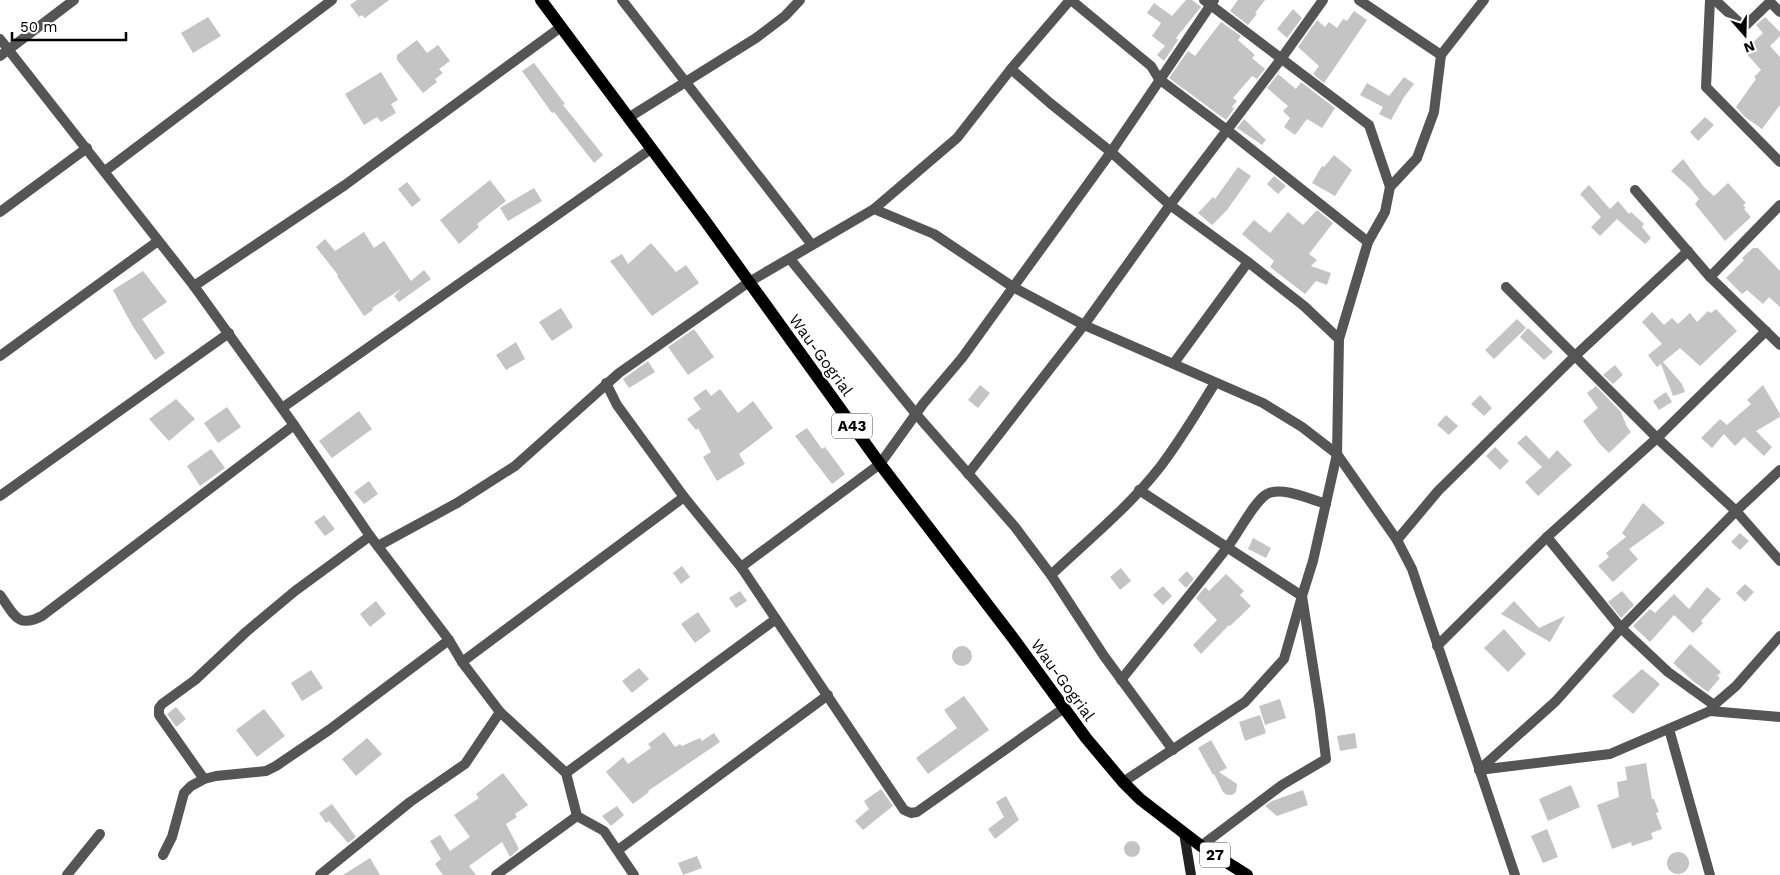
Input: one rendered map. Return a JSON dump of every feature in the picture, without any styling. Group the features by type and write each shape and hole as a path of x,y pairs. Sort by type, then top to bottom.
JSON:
{"main road":[{"name":"Wau-Gogrial","path":"541,0 749,282 880,464 1086,738 1140,799 1184,833"},
{"name":"27","path":"1184,833 1200,846 1247,875"}],"street":[{"path":"4,53 74,0"},
{"path":"105,171 332,0"},
{"path":"622,0 812,245"},
{"path":"628,118 756,38 785,16 800,0"},
{"path":"378,546 457,503 515,466 606,383 749,282 874,209 957,138 1011,69 1071,0 1152,66 1159,79 1228,130 1368,242"},
{"path":"968,474 1084,325 1170,204 1228,130 1323,0"},
{"path":"1360,0 1441,55"},
{"path":"1390,187 1417,158 1434,112 1441,55 1484,0"},
{"path":"1710,0 1706,87 1780,162"},
{"path":"1715,0 1744,28 1771,1 1780,12"},
{"path":"740,567 880,464 923,404 962,358 1111,152 1159,79 1180,51 1210,2 1369,125 1390,187 1385,212 1368,242 1339,339 1337,454 1313,561 1284,659 1245,702 1123,782"},
{"path":"194,286 345,185 561,27"},
{"path":"0,39 4,53 87,148 229,333 370,536 449,640 462,662 500,712 566,773 577,816 604,831 634,875"},
{"path":"1011,69 1170,204 1304,306 1339,339"},
{"path":"0,212 87,148"},
{"path":"282,408 651,149"},
{"path":"1635,190 1710,276 1780,344"},
{"path":"1710,276 1780,205"},
{"path":"874,209 934,234 1013,287 1084,325 1174,363 1263,404 1302,427 1337,454 1397,540 1412,569 1515,875"},
{"path":"0,356 158,241"},
{"path":"1397,540 1438,491 1576,355 1688,251"},
{"path":"790,259 916,414 1015,527 1051,575 1121,680 1173,750"},
{"path":"1174,363 1248,262"},
{"path":"1506,287 1657,438 1736,511 1780,561"},
{"path":"1437,646 1547,537 1657,438 1766,331"},
{"path":"0,496 229,333"},
{"path":"606,383 616,405 684,497 740,567 904,810 911,813 917,812 1064,708"},
{"path":"1051,575 1139,490 1160,467 1215,383"},
{"path":"0,595 19,620 25,622 33,621 42,616 294,425"},
{"path":"1479,770 1556,701 1621,628 1736,511 1780,470"},
{"path":"1139,490 1302,596 1326,759 1282,785 1200,846"},
{"path":"1121,680 1228,547 1258,502 1265,495 1272,492 1284,492 1326,504"},
{"path":"462,662 684,497"},
{"path":"204,779 159,715 159,708 202,675 246,632 295,591 370,536"},
{"path":"1547,537 1621,628 1668,672 1712,708 1780,717"},
{"path":"566,773 776,619"},
{"path":"1479,770 1610,754 1669,729 1712,708 1736,686 1780,636"},
{"path":"163,855 172,837 184,793 191,786 204,779 216,776 266,771 276,766 329,730 449,640"},
{"path":"618,850 828,696"},
{"path":"320,875 410,802 465,764 500,712"},
{"path":"1669,729 1710,875"},
{"path":"496,875 577,816"},
{"path":"1184,833 1191,875"},
{"path":"67,875 100,834"}],"building":[{"path":"357,0 389,0 365,18 362,15 359,17 350,5"},
{"path":"1186,0 1192,0 1201,7 1176,38 1178,40 1164,61 1157,55 1165,46 1152,36 1161,23 1147,13 1154,3 1172,16"},
{"path":"1238,0 1265,0 1248,25 1230,11"},
{"path":"1293,9 1302,18 1287,38 1277,29"},
{"path":"1354,11 1367,20 1324,83 1313,74 1319,66 1298,47 1317,20 1325,27 1329,22 1337,28 1343,19 1347,21"},
{"path":"208,17 221,36 193,53 181,33"},
{"path":"1765,17 1780,32 1780,36 1770,46 1780,57 1780,105 1762,129 1745,117 1736,107 1756,79 1754,77 1761,70 1744,51 1763,33 1756,25"},
{"path":"1221,22 1241,36 1238,40 1255,55 1252,58 1265,69 1257,79 1252,76 1233,98 1237,101 1226,120 1169,78 1188,51 1195,56"},
{"path":"417,40 427,53 438,45 450,61 439,69 443,73 435,79 437,82 423,93 397,60 397,55"},
{"path":"534,63 565,104 563,105 603,155 594,163 554,112 552,113 522,71"},
{"path":"381,72 398,100 391,104 396,113 381,122 377,117 364,125 345,94"},
{"path":"1278,74 1296,89 1301,82 1335,108 1322,128 1307,119 1295,135 1284,127 1290,118 1283,111 1288,106 1267,88"},
{"path":"1404,77 1414,84 1391,120 1379,114 1383,107 1360,95 1367,83 1389,96"},
{"path":"1705,117 1714,125 1698,141 1690,132"},
{"path":"1244,119 1266,140 1262,145 1237,128"},
{"path":"1334,155 1352,170 1335,196 1312,183 1322,166 1324,167"},
{"path":"1683,159 1704,187 1714,196 1728,183 1746,203 1743,205 1746,208 1744,209 1751,217 1725,241 1695,204 1699,199 1671,171"},
{"path":"1238,167 1251,176 1227,210 1212,225 1198,213 1213,197 1215,199"},
{"path":"1274,176 1286,186 1278,194 1267,184"},
{"path":"490,180 506,201 477,224 479,227 459,244 440,220"},
{"path":"407,182 421,200 412,207 398,189"},
{"path":"1589,185 1610,209 1618,201 1629,214 1631,212 1644,224 1642,227 1651,238 1645,244 1617,219 1600,236 1591,227 1601,217 1580,194"},
{"path":"534,188 542,201 508,221 500,208"},
{"path":"1317,210 1333,223 1309,254 1317,260 1311,266 1331,273 1327,285 1316,281 1305,294 1270,267 1274,261 1242,234 1254,220 1270,233 1288,212 1303,225"},
{"path":"364,232 374,248 384,241 411,281 424,270 431,279 399,302 394,296 401,289 372,308 373,310 364,316 338,275 316,247 325,239 335,251"},
{"path":"651,243 676,272 686,265 699,283 652,316 610,261 622,254 628,264"},
{"path":"1753,248 1758,248 1780,271 1780,307 1769,297 1763,304 1747,290 1742,294 1726,278"},
{"path":"143,271 167,302 142,319 165,353 155,360 132,325 113,290"},
{"path":"561,308 573,327 552,341 539,322"},
{"path":"1716,309 1737,331 1700,366 1680,348 1663,362 1682,384 1685,392 1673,396 1661,364 1657,367 1648,355 1662,344 1642,322 1652,312 1664,325 1672,318 1678,324 1690,313 1697,322 1708,311 1711,313"},
{"path":"1517,319 1526,328 1494,359 1485,350"},
{"path":"1528,328 1553,352 1544,360 1520,337"},
{"path":"694,329 714,357 688,375 668,347"},
{"path":"516,342 525,359 506,370 496,355"},
{"path":"648,361 655,372 629,388 623,379"},
{"path":"1615,365 1623,375 1613,384 1603,375"},
{"path":"980,385 990,393 978,408 968,400"},
{"path":"1763,385 1780,414 1780,417 1756,431 1772,447 1764,456 1744,437 1735,446 1724,434 1712,448 1701,438 1720,419 1727,425 1751,404 1747,400"},
{"path":"1596,386 1621,412 1631,432 1609,453 1583,421 1598,408 1587,393"},
{"path":"706,389 711,396 720,389 738,413 753,401 773,428 739,454 745,464 717,481 703,457 711,452 698,428 696,430 687,419 701,409 693,398"},
{"path":"1666,392 1672,402 1659,410 1653,401"},
{"path":"1480,395 1492,408 1484,416 1471,404"},
{"path":"176,399 195,419 169,441 149,419"},
{"path":"227,407 241,427 218,443 204,423"},
{"path":"359,411 372,429 332,458 319,441"},
{"path":"1446,415 1458,426 1449,435 1437,425"},
{"path":"807,428 822,449 825,447 845,474 832,484 795,436"},
{"path":"1526,435 1549,459 1557,450 1572,465 1538,496 1525,482 1542,467 1517,443"},
{"path":"1495,447 1509,461 1500,470 1486,456"},
{"path":"211,449 225,468 200,486 187,466"},
{"path":"369,481 378,494 364,504 354,492"},
{"path":"1643,503 1665,523 1629,549 1638,559 1613,582 1598,566 1609,557 1606,553 1626,537 1622,533"},
{"path":"324,515 335,529 325,536 314,522"},
{"path":"1740,533 1749,541 1740,550 1731,542"},
{"path":"1253,538 1271,548 1266,558 1248,549"},
{"path":"682,566 690,577 681,584 673,573"},
{"path":"1121,568 1131,581 1120,590 1110,577"},
{"path":"1187,571 1194,579 1186,588 1178,580"},
{"path":"1226,574 1244,591 1240,595 1251,606 1229,625 1201,654 1193,645 1217,620 1196,598 1205,587 1209,591"},
{"path":"1745,584 1754,592 1745,602 1736,593"},
{"path":"1163,586 1172,596 1163,605 1153,595"},
{"path":"1707,587 1721,599 1693,633 1674,615 1650,642 1633,626 1650,609 1655,613 1674,594 1689,609"},
{"path":"740,591 747,601 736,608 729,598"},
{"path":"1622,591 1634,605 1621,618 1608,602"},
{"path":"376,601 386,614 370,627 360,614"},
{"path":"1514,601 1539,628 1565,616 1550,642 1501,614"},
{"path":"698,612 711,631 695,643 681,624"},
{"path":"1504,629 1526,654 1508,672 1484,648"},
{"path":"1690,644 1721,672 1717,676 1720,678 1708,692 1673,663"},
{"path":"962,646 969,649 972,656 969,663 962,666 955,663 952,656 955,649"},
{"path":"639,668 649,679 632,693 622,681"},
{"path":"1642,669 1660,684 1633,714 1612,696"},
{"path":"311,670 323,688 302,701 291,683"},
{"path":"964,696 989,730 928,774 916,758 957,728 944,710"},
{"path":"1280,699 1286,718 1265,725 1259,706"},
{"path":"176,707 186,719 176,727 167,714"},
{"path":"264,709 285,736 257,757 236,730"},
{"path":"1260,715 1266,733 1245,741 1239,722"},
{"path":"664,732 675,747 700,738 702,741 714,733 720,742 648,791 633,804 606,772 623,757 628,764 651,748 648,744"},
{"path":"1355,733 1357,748 1340,751 1337,736"},
{"path":"367,738 382,754 356,776 342,759"},
{"path":"1211,740 1227,768 1219,772 1237,784 1236,792 1232,795 1227,795 1223,792 1198,748"},
{"path":"1646,763 1652,799 1654,799 1659,812 1656,813 1662,829 1651,833 1653,839 1632,846 1631,842 1612,849 1597,805 1619,797 1617,782 1627,780 1625,767"},
{"path":"503,773 528,805 515,814 517,817 506,824 519,849 510,857 502,842 469,866 476,875 443,875 435,864 441,859 430,841 440,835 450,851 470,837 454,815 479,798 476,794"},
{"path":"1571,785 1580,807 1548,821 1539,799"},
{"path":"881,789 893,806 863,830 855,821 869,809 864,801"},
{"path":"1303,790 1308,805 1277,816 1265,806 1272,801"},
{"path":"1006,796 1019,820 995,839 988,829 1004,817 996,802"},
{"path":"332,804 356,837 348,843 329,821 326,823 319,813"},
{"path":"617,806 624,815 611,826 602,816"},
{"path":"1547,829 1558,857 1543,863 1531,836"},
{"path":"1132,841 1138,843 1140,849 1138,855 1132,857 1126,855 1124,849 1126,843"},
{"path":"1678,852 1686,855 1689,863 1686,871 1678,874 1670,871 1667,863 1670,855"},
{"path":"697,856 702,868 683,875 678,863"},
{"path":"370,858 380,875 343,875"}]}
